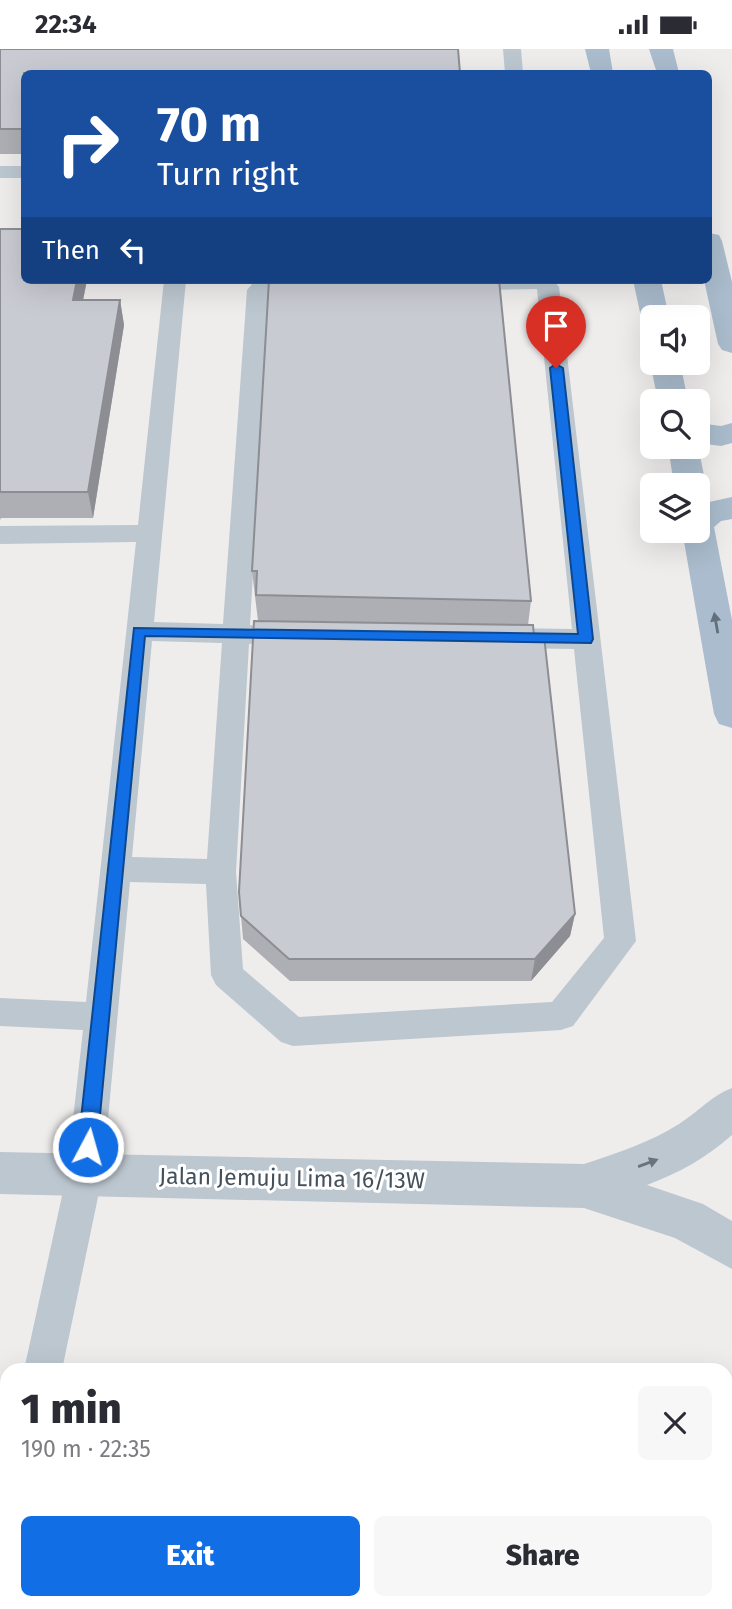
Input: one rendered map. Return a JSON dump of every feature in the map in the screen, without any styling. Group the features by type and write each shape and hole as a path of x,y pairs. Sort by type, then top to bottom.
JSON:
{"main road":[{"path":"597,49 601,70"},
{"path":"712,254 732,344"},
{"path":"648,284 652,305"},
{"path":"710,435 721,436 732,433"},
{"path":"710,513 732,508"},
{"path":"701,543 732,714"}],"street":[{"name":"Jalan Jemuju Lima 16/13W","path":"584,1186 660,1159 696,1138 732,1108"},
{"name":"Jalan Jemuju Lima 16/13W","path":"0,1173 584,1186 687,1220 732,1246"}],"lane":[{"path":"512,49 514,70"},
{"path":"0,172 21,172"},
{"path":"44,1363 85,1173 175,284"},
{"path":"447,284 259,289 221,872 227,975 293,1032 562,1016 620,941 548,287 545,284"},
{"path":"0,535 148,533"},
{"path":"139,631 279,635"},
{"path":"474,638 586,639"},
{"path":"115,869 221,872"},
{"path":"0,1012 101,1017"}],"building":[{"path":"0,49 458,49 460,70 21,70 21,129 0,129"},
{"path":"0,229 21,229 21,284 76,284 73,300 120,300 88,492 0,492"},
{"path":"269,284 499,284 531,601 256,595 257,571 252,571"},
{"path":"254,621 533,625 534,636 544,636 575,914 535,959 289,959 241,916 239,892"}],"route":[{"path":"88,1147 139,631 237,635 586,639 556,368"}]}
